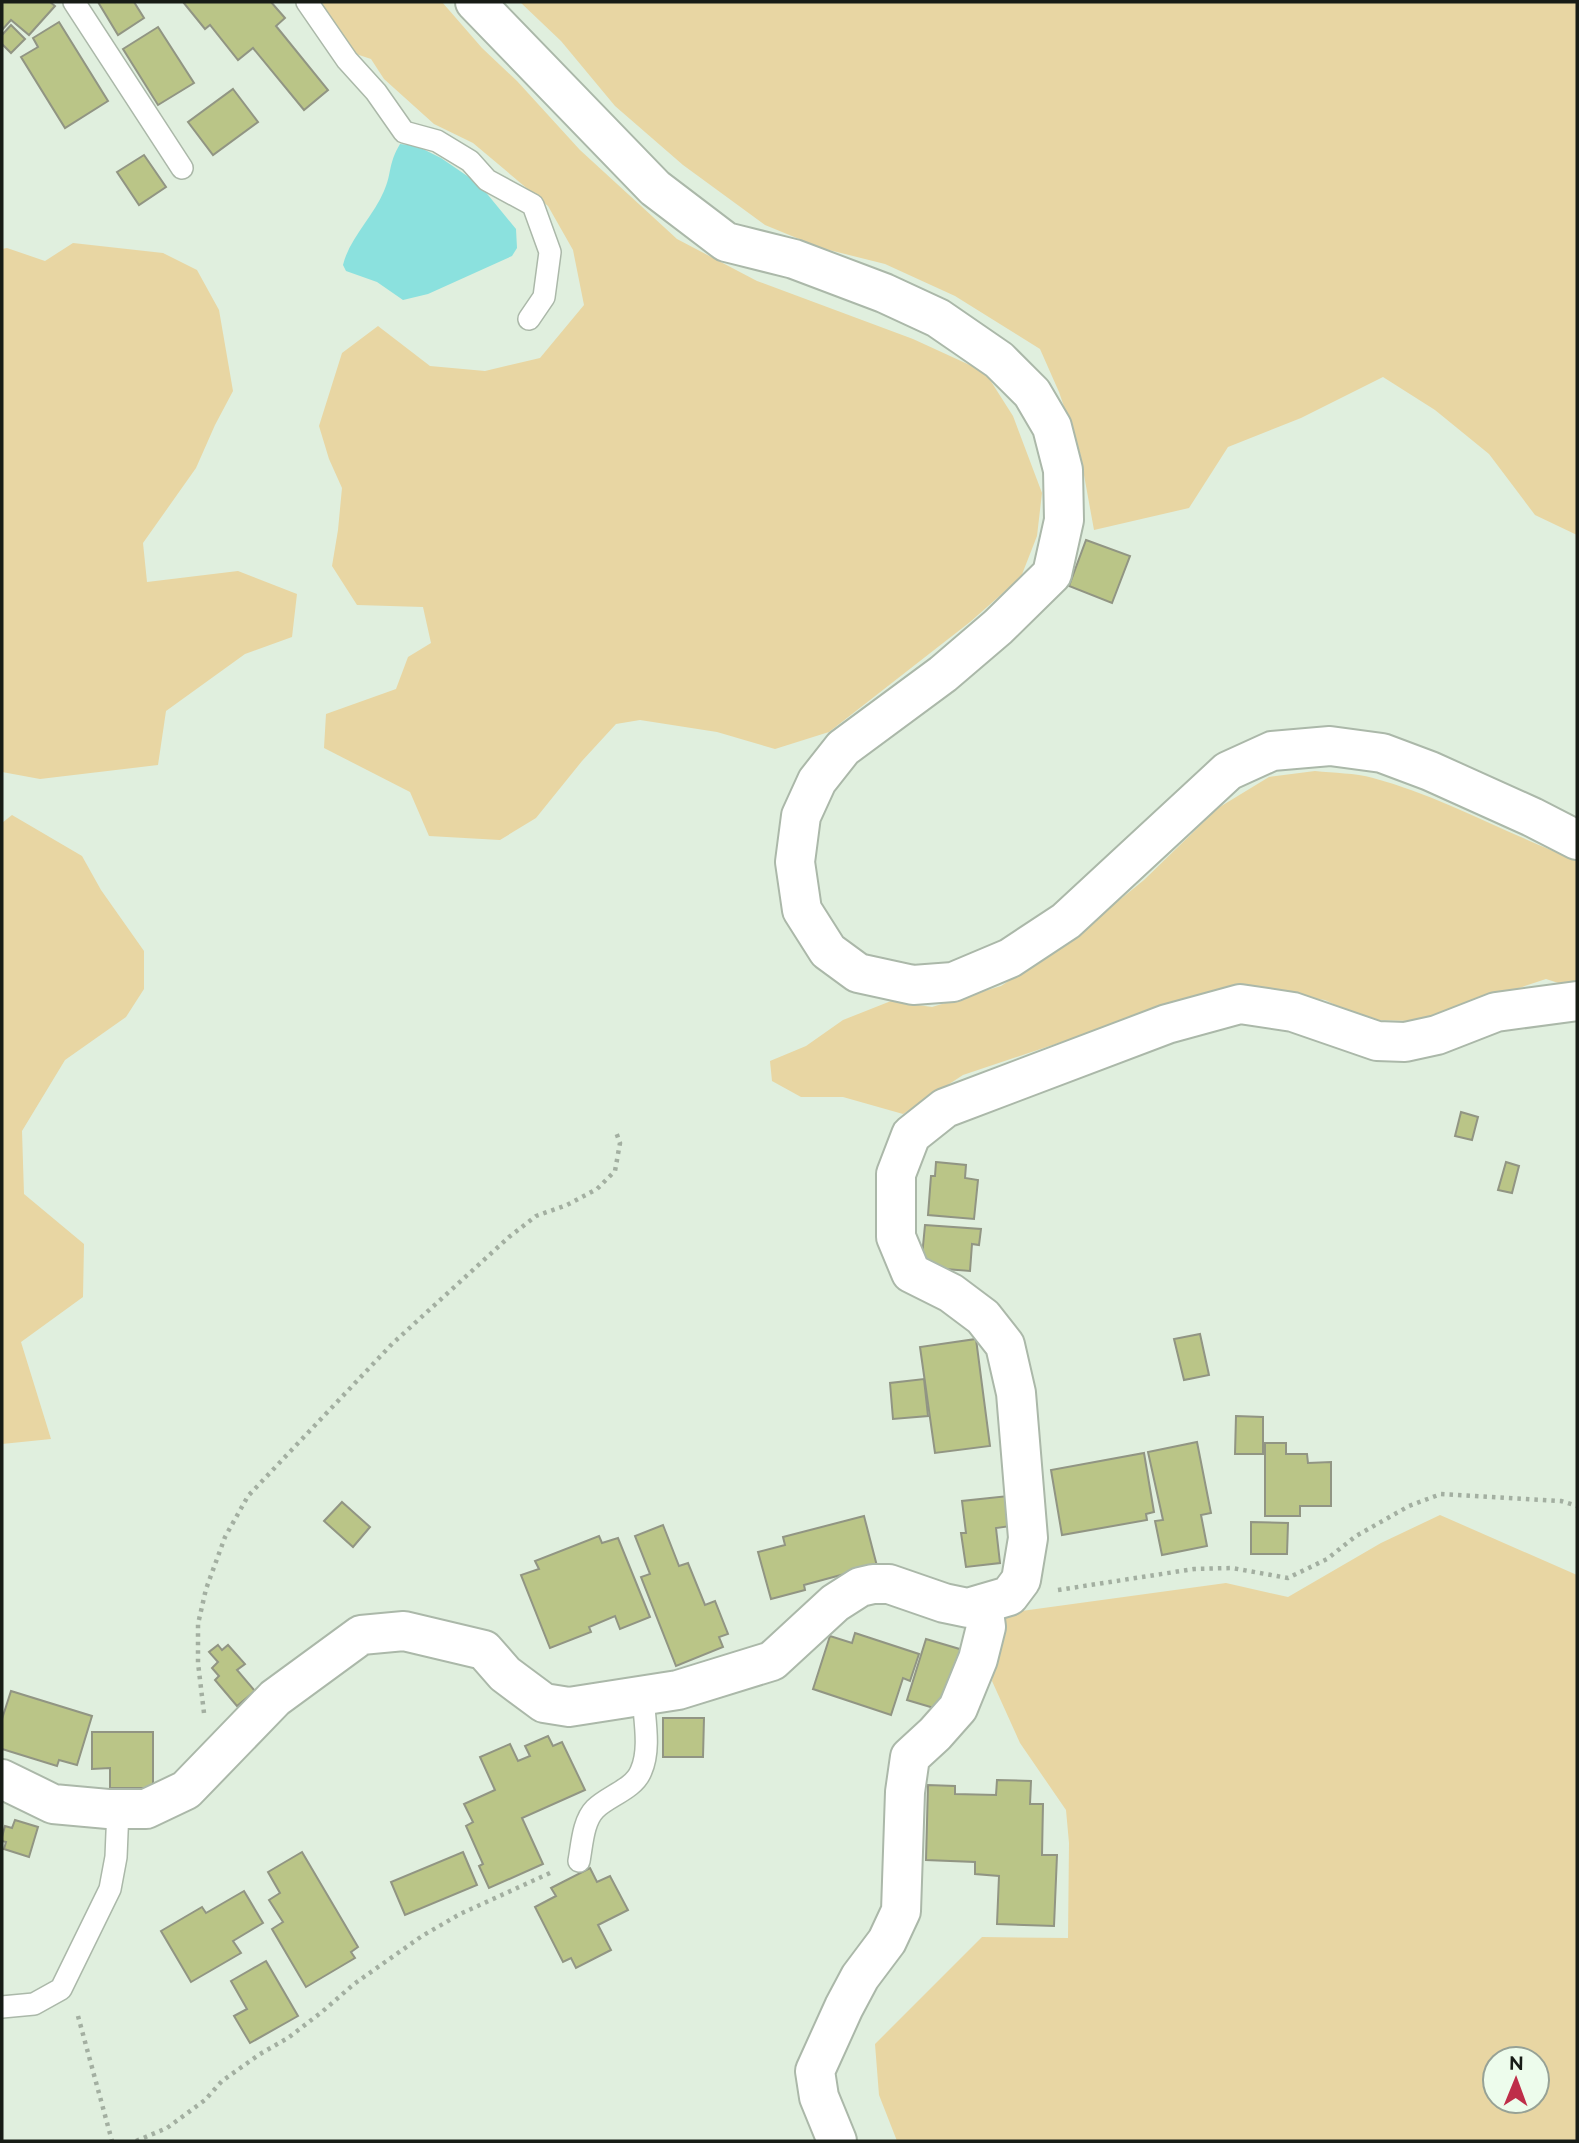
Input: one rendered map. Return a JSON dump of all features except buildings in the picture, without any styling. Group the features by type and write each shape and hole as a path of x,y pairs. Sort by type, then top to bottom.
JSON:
{"street":[{"path":"475,2 655,188 726,242 794,259 884,293 938,318 999,359 1032,393 1052,427 1063,470 1064,520 1052,574 998,627 943,674 843,748 817,781 800,816 795,862 802,910 828,951 858,973 913,985 953,982 1010,958 1066,920 1228,772 1272,751 1330,746 1382,754 1430,771 1577,840"},
{"path":"2,1779 53,1804 146,1809 186,1790 209,1763 275,1698 361,1635 404,1631 484,1650 505,1674 544,1703 569,1707 678,1690 772,1661 835,1603 860,1587 889,1584 944,1603 968,1608 996,1600 1021,1580 1028,1538 1016,1393 1005,1345 983,1317 951,1293 911,1273 896,1237 896,1174 911,1135 945,1108 1167,1024 1240,1004 1293,1012 1377,1041 1405,1042 1437,1035 1496,1012 1577,1001"},
{"path":"837,2141 819,2098 815,2071 860,1977 887,1941 901,1911 903,1818 910,1757 958,1709 978,1659 996,1600"}],"lane":[{"path":"74,2 182,168"},
{"path":"307,2 347,60 376,93 404,132 437,141 470,161 487,180 533,205 550,251 544,297 528,319"},
{"path":"579,1861 586,1826 593,1810 625,1788 641,1773 646,1746 643,1695"},
{"path":"2,2007 34,2004 61,1989 110,1889 116,1857 118,1809"}],"path":[{"path":"209,1763 198,1663 198,1624 206,1589 225,1537 248,1496 392,1344 509,1237 536,1216 567,1205 597,1189 615,1171 620,1143 616,1132"},
{"path":"996,1600 1194,1569 1231,1568 1288,1578 1327,1559 1356,1536 1409,1506 1441,1494 1561,1501 1577,1506"},
{"path":"136,2141 167,2128 205,2100 222,2081 288,2038 354,1984 422,1936 460,1914 579,1861"},
{"path":"61,1989 77,2009 112,2141"}],"shaded area":[{"path":"321,2 442,2 482,48 517,81 580,150 677,239 757,281 913,339 985,372 1013,416 1042,493 1037,536 1021,577 970,622 829,732 775,749 717,732 640,720 616,724 536,818 500,840 429,836 410,792 324,748 326,714 396,689 408,657 431,643 423,607 357,605 332,566 342,488 329,459 319,426 342,353 378,326 430,366 485,371 540,358 584,305 573,250 548,206 473,143 434,124 384,79 371,59 356,54 325,12"},
{"path":"520,2 1577,2 1577,535 1535,515 1489,454 1435,410 1383,377 1301,418 1228,447 1189,508 1094,530 1080,453 1059,392 1040,349 955,296 885,264 821,248 765,225 683,165 615,106 561,41"},
{"path":"73,243 163,253 197,270 219,310 233,391 196,468 143,543 147,582 238,571 297,594 292,637 245,654 166,711 158,765 40,779 2,772 2,249 7,248 45,261"},
{"path":"1315,771 1359,775 1399,786 1577,860 1577,989 1546,979 1420,1021 1367,1020 1325,1000 1261,991 1208,993 963,1075 903,1114 843,1097 801,1097 772,1081 770,1061 806,1046 843,1020 891,1001 932,1007 1001,986 1069,941 1144,880 1218,808 1269,777"},
{"path":"12,815 82,856 101,890 144,951 144,989 126,1017 65,1060 22,1131 24,1194 84,1244 83,1297 21,1342 51,1439 2,1444 2,823"},
{"path":"1440,1515 1577,1575 1577,2141 897,2141 879,2095 875,2044 982,1937 1068,1938 1069,1843 1066,1810 1020,1743 992,1681 1007,1613 1226,1583 1288,1597 1381,1543"}],"water":[{"path":"400,144 417,146 441,158 479,184 516,229 517,248 512,256 428,294 403,300 377,282 346,271 343,265 346,255 384,191"}]}
